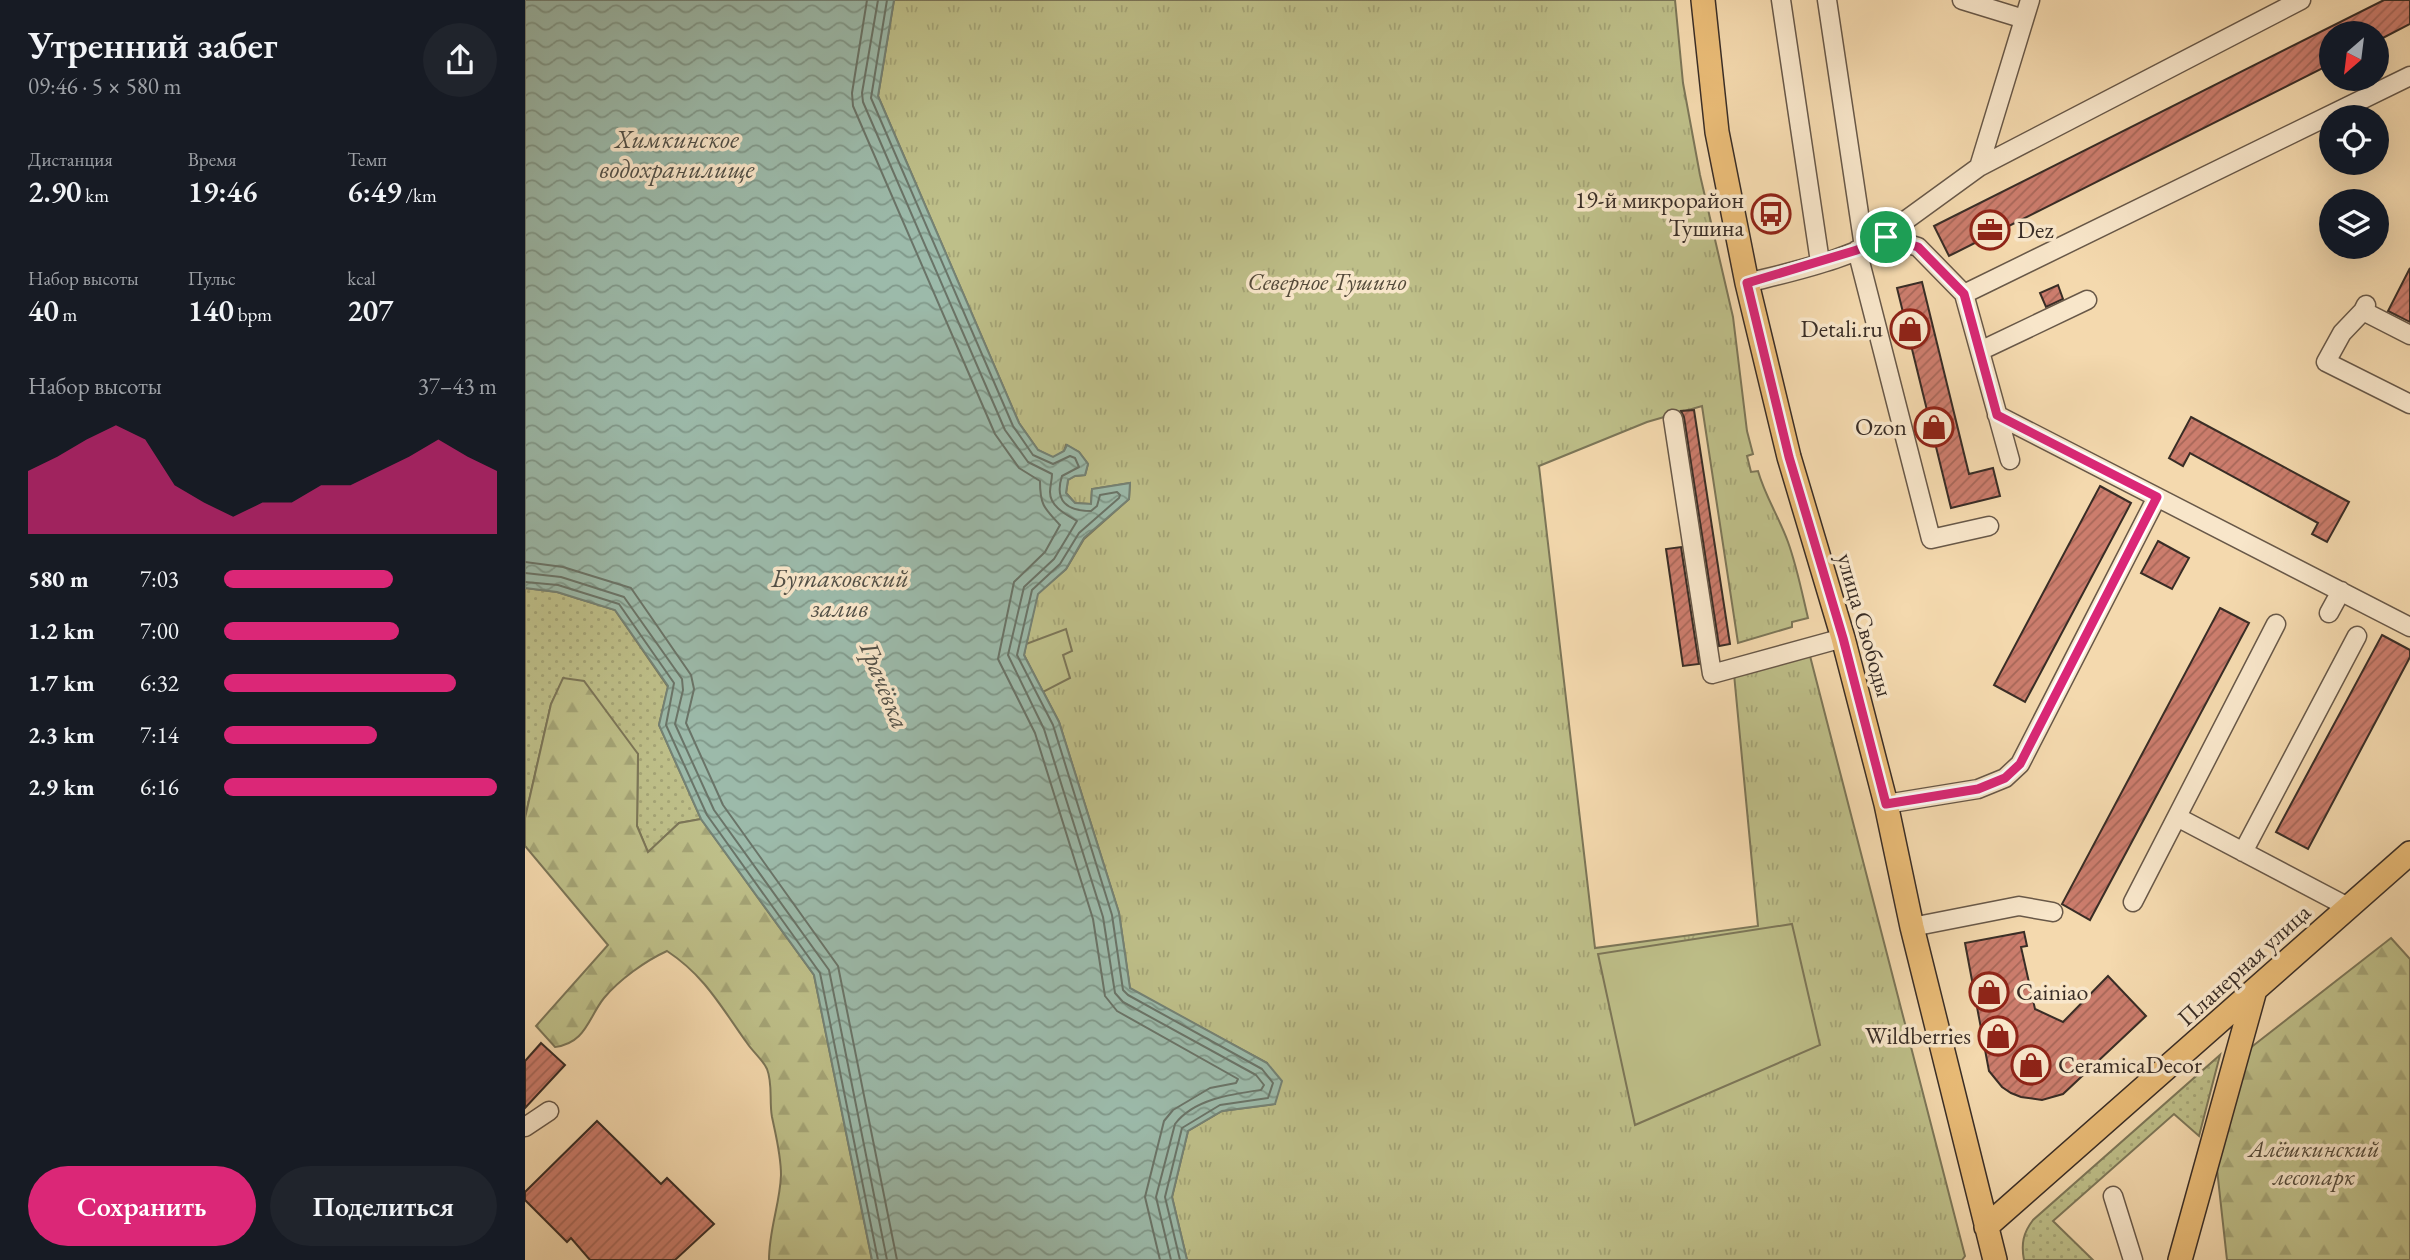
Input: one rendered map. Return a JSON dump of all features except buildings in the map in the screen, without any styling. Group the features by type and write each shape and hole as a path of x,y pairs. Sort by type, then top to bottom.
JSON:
{"main road":[{"name":"улица Свободы","path":"1703,0 1717,132 1747,283 1789,457 1843,638 1886,804 1912,927 1995,1260"},
{"name":"Планерная улица","path":"1986,1227 2348,907 2406,864"},
{"path":"2180,1260 2255,990"}],"lane":[{"path":"1781,0 1820,262"},
{"path":"1827,0 1860,248 1931,539 1989,526"},
{"path":"1962,0 2024,19"},
{"path":"1979,167 2030,0"},
{"path":"1747,283 1820,262 1886,237 1979,167 2301,0"},
{"path":"1964,294 2410,76"},
{"path":"1886,237 1918,247 1964,294 2010,460"},
{"path":"1980,351 2087,300"},
{"path":"2410,335 2365,308 2343,333 2326,362 2410,404"},
{"path":"1997,415 2410,627"},
{"path":"1673,419 1712,674 1843,638"},
{"path":"1886,804 1978,789 2005,778 2020,764 2157,497"},
{"path":"2329,612 2341,591"},
{"path":"2133,902 2276,624"},
{"path":"2243,852 2357,636"},
{"path":"2177,817 2348,907"},
{"path":"1912,927 2019,906 2053,912"},
{"path":"525,1127 548,1111"},
{"path":"2113,1196 2133,1260"}],"green space":[{"name":"Северное Тушино","path":"894,0 1675,0 1683,83 1700,175 1733,317 1747,431 1753,454 1747,456 1751,472 1758,471 1788,542 1808,618 1792,622 1792,627 1738,643 1702,406 1647,422 1539,466 1595,948 1758,926 1734,674 1810,656 1965,1256 1962,1260 1187,1260 1172,1197 1188,1131 1222,1111 1275,1104 1267,1063 1130,989 1119,913 1059,722 1024,655 1037,594 1066,569 1084,539 1129,499 1130,483 1092,489 1091,504 1075,503 1066,493 1068,480 1085,475 1088,464 1079,452 1066,445 1064,451 1053,458 1038,450 1019,423 878,96"},
{"path":"525,588 557,592 615,610 668,687 659,725 701,819 679,823 648,853 637,826 638,754 564,678 551,704 525,818"},
{"path":"1066,629 1072,651 1063,655 1070,678 1043,692 1024,655 1026,644"},
{"path":"563,678 584,681 638,754 637,826 648,852 679,823 701,819 814,975 872,1260 769,1260 781,1175 767,1069 702,982 667,951 617,984 604,998 580,1035 565,1045 555,1047 536,1026 608,945 525,846 525,818 551,704"},
{"path":"1792,924 1820,1045 1635,1125 1598,954"},
{"name":"Алёшкинский лесопарк","path":"2391,938 2410,959 2410,1260 2227,1260 2216,1160 2245,1052"},
{"path":"2220,1055 2199,1136 2174,1114 2053,1221 2093,1260 2024,1260 2024,1239 2033,1220"}],"water":[{"name":"Бутаковский залив","path":"525,0 894,0 878,96 1019,423 1038,450 1053,457 1064,451 1067,445 1079,452 1088,464 1085,475 1068,480 1066,493 1075,503 1091,504 1092,489 1130,483 1129,499 1084,538 1066,569 1038,594 1024,655 1059,722 1119,913 1130,988 1267,1063 1282,1081 1275,1104 1222,1111 1188,1131 1172,1197 1187,1260 872,1260 814,975 701,819 659,725 668,686 615,610 557,592 525,588"}],"place":[{"name":"19-й микрорайон Тушина","path":"1771,214"},
{"name":"Dez","path":"1990,230"},
{"name":"Detali.ru","path":"1910,329"},
{"name":"Ozon","path":"1934,427"},
{"name":"Cainiao","path":"1989,992"},
{"name":"Wildberries","path":"1998,1036"},
{"name":"CeramicaDecor","path":"2031,1065"}],"route":[{"path":"1886,237 1918,247 1964,294 1997,415 2157,497 2020,764 2005,778 1978,789 1886,804 1843,638 1789,457 1747,283 1857,250 1886,237"}],"water label":[{"name":"Химкинское водохранилище","path":"677,154"},
{"name":"Грачёвка","path":"885,685"}]}
